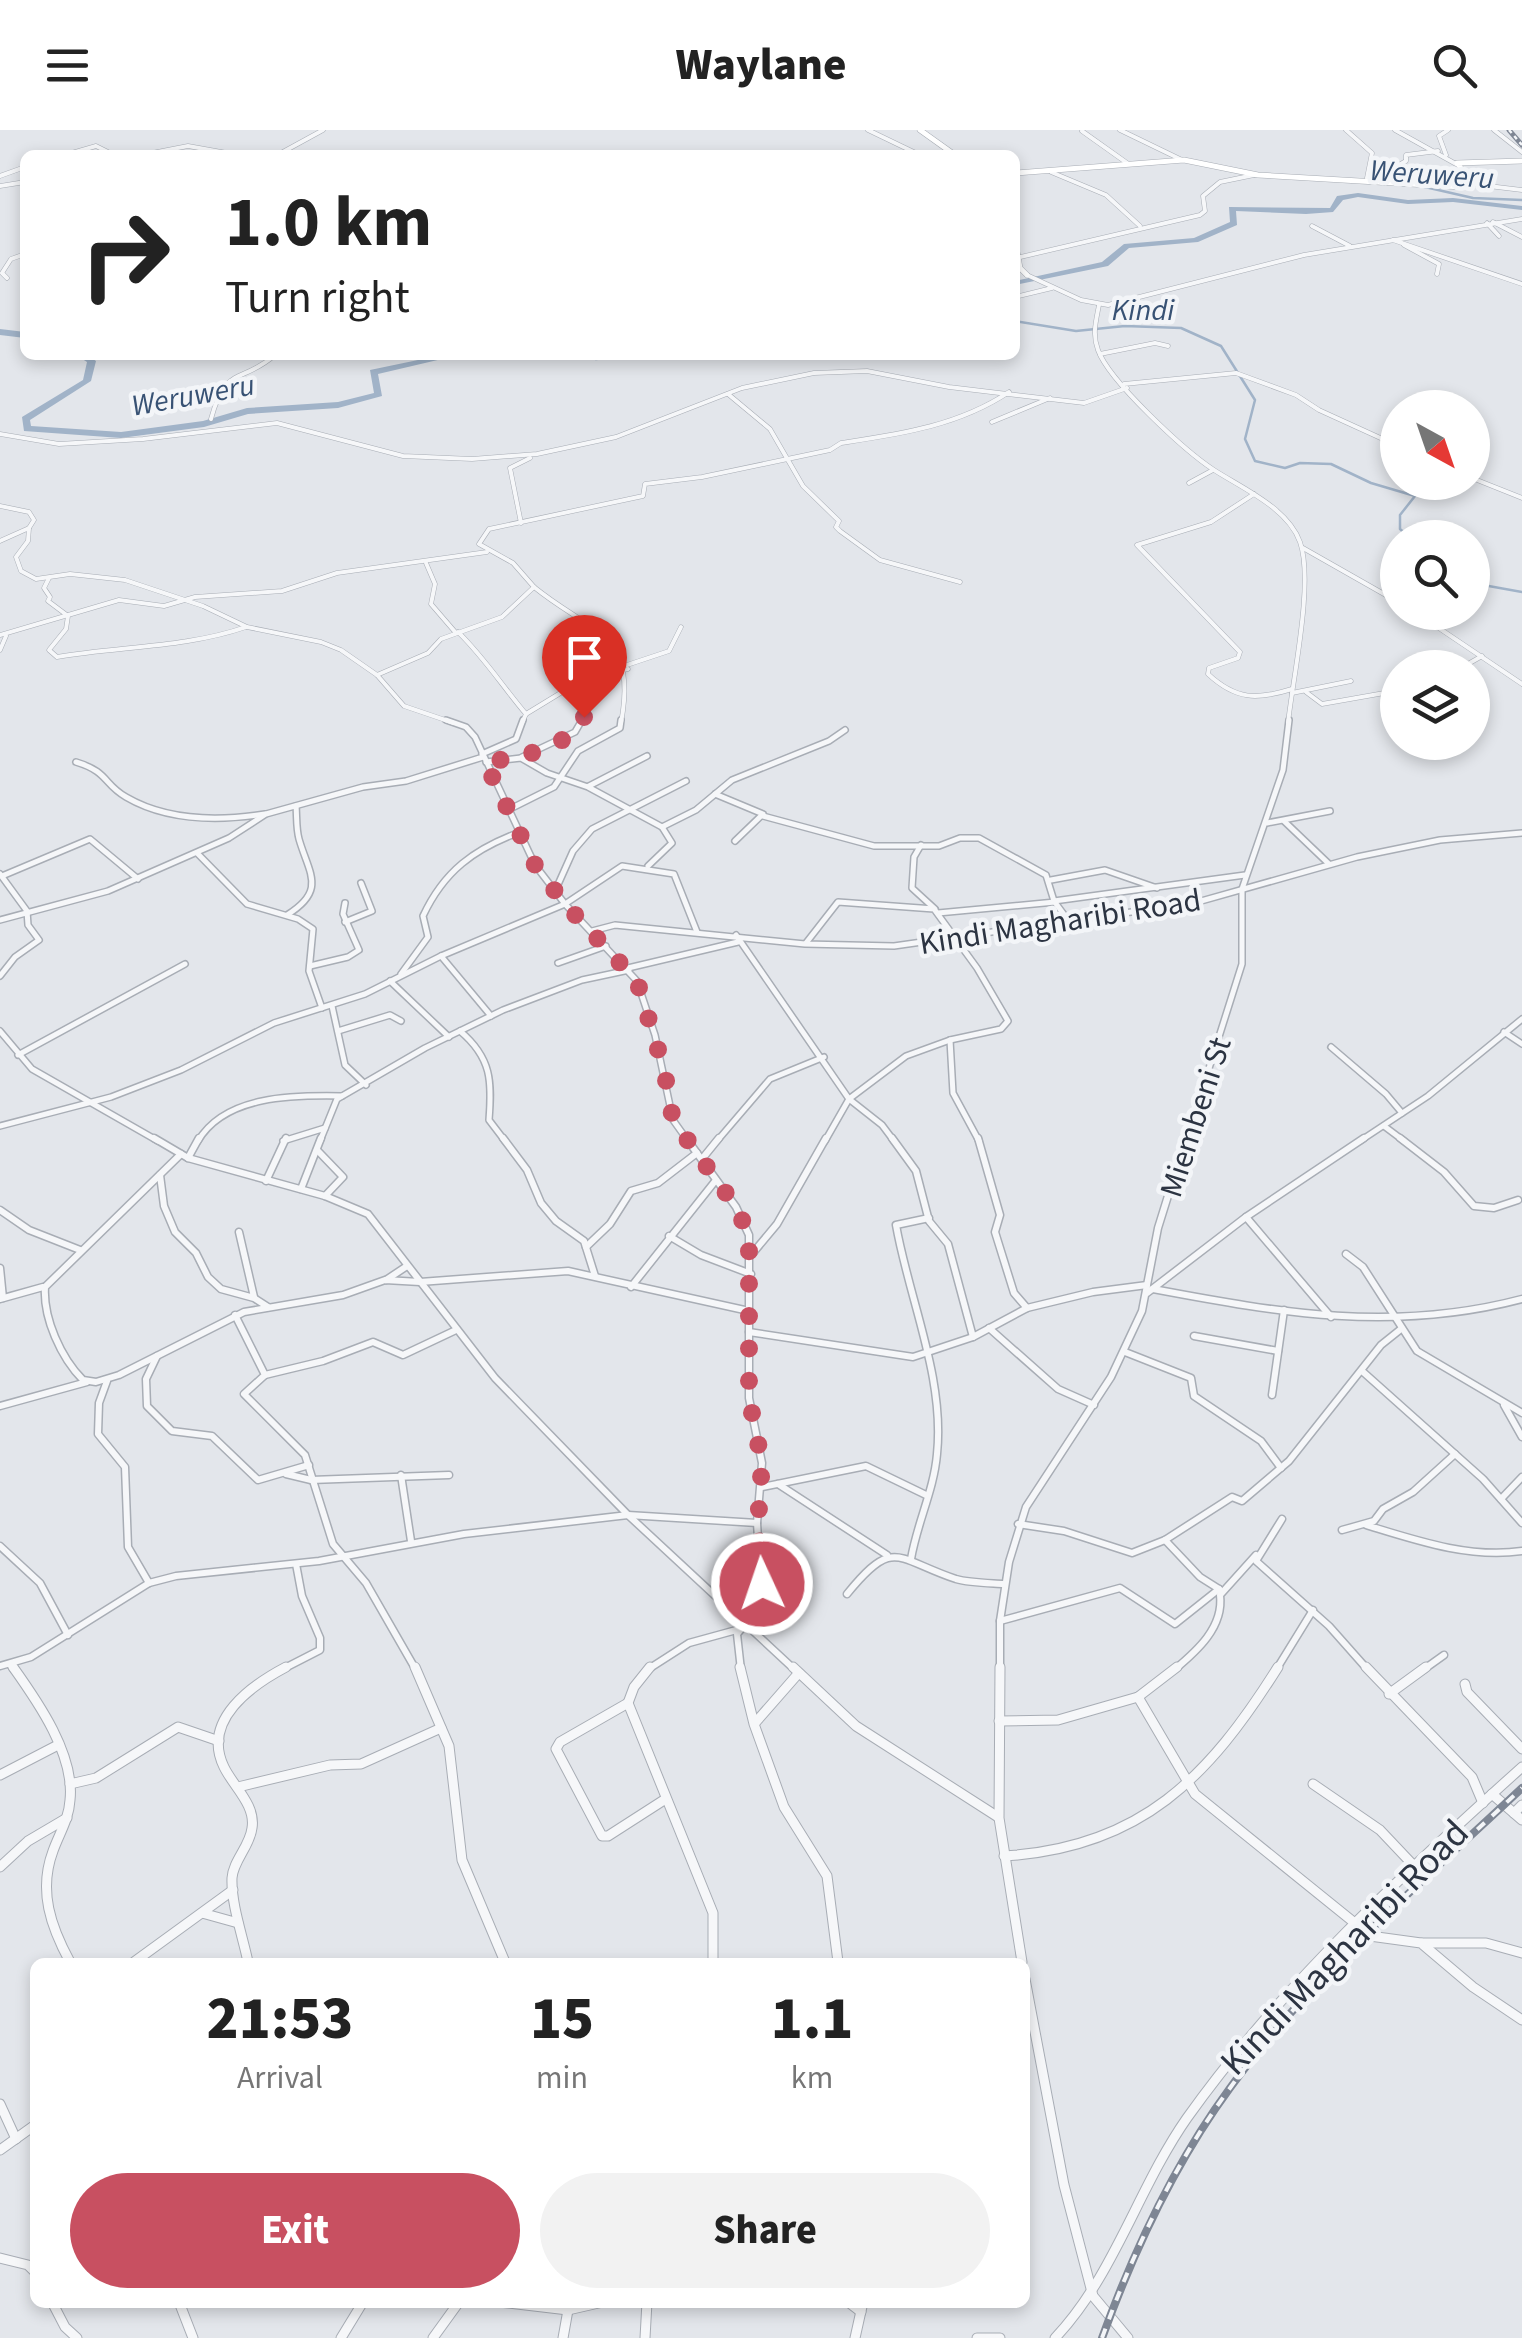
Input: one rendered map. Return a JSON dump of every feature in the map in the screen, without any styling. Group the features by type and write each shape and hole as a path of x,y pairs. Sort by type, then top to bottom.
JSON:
{"street":[{"path":"286,150 323,130"},
{"path":"868,130 910,150"},
{"path":"920,130 947,150"},
{"path":"1082,130 1102,140 1116,160 1133,165"},
{"path":"1120,130 1184,160 1258,175 1444,186 1472,184 1522,190"},
{"path":"1346,130 1372,153 1371,179"},
{"path":"1395,130 1446,156 1472,184"},
{"path":"1402,134 1412,130"},
{"path":"1446,156 1439,135 1448,130"},
{"path":"1494,130 1522,152"},
{"path":"168,150 188,146 210,150"},
{"path":"1371,179 1406,161 1406,155 1438,151"},
{"path":"1020,173 1184,160"},
{"path":"1456,164 1522,162"},
{"path":"1051,172 1066,183 1108,197 1116,209 1140,226"},
{"path":"1020,257 1200,215 1205,212 1203,196 1215,184 1258,175"},
{"path":"1020,263 1028,274 1053,288 1098,305 1352,246 1522,219"},
{"path":"1489,222 1499,236"},
{"path":"1489,222 1522,236"},
{"path":"1312,226 1352,246"},
{"path":"1392,239 1522,284"},
{"path":"1404,244 1439,264 1437,274"},
{"path":"3,259 20,256"},
{"path":"8,278 2,272 11,259"},
{"path":"1020,296 1053,288"},
{"path":"1098,305 1094,330 1099,354 1154,421 1213,470 1255,494 1298,536 1303,548 1380,592"},
{"path":"1099,354 1155,343 1168,346"},
{"path":"211,419 216,396 228,376 270,360"},
{"path":"0,434 59,444 142,439 277,422 406,456 472,459 537,454 626,434 650,421 777,378 849,370 949,387 1091,403 1125,386 1236,373 1300,397 1318,410 1380,438"},
{"path":"510,809 547,792 562,778 578,751 620,728 627,667 614,644 534,587 513,563 489,552 479,542 489,529 643,496 646,484 714,475 922,429 967,414 1010,391"},
{"path":"727,394 770,428 803,486 839,521 836,528 876,558 960,582"},
{"path":"992,422 1052,397"},
{"path":"522,523 510,468 537,454"},
{"path":"1189,483 1213,470"},
{"path":"1490,485 1522,498"},
{"path":"1255,494 1211,522 1137,545 1240,652 1238,658 1209,668 1208,674 1226,691 1252,700 1351,681"},
{"path":"0,506 30,512 34,520 28,540 16,555 17,565 35,579 110,577 186,600 247,627 322,642 377,675 404,706 466,727 535,865 565,904 629,969 647,1006 673,1120 744,1222 752,1254 749,1398 762,1487 758,1523 762,1584 737,1654 754,1724 784,1807 827,1876 837,1958"},
{"path":"0,541 29,528"},
{"name":"Miembeni St","path":"1021,1958 998,1818 1000,1621 1004,1584 1018,1524 1125,1352 1148,1289 1158,1228 1242,964 1242,889 1283,770 1303,603 1303,548"},
{"path":"0,635 118,600 160,606 282,591 337,573 489,552"},
{"path":"426,563 435,584 432,604 482,655 496,679 526,714"},
{"path":"50,577 44,587 48,602 68,616"},
{"path":"377,675 428,653 438,641 457,632 502,617 534,587"},
{"path":"68,616 66,629 49,650 56,657 206,640 247,627"},
{"path":"76,762 98,769 123,796 151,808 222,821 266,814 363,788 406,781 483,758 516,738 526,714 585,678 666,654 677,643 681,628"},
{"path":"1443,630 1473,650"},
{"path":"0,650 11,632"},
{"path":"1490,662 1522,684"},
{"path":"1306,692 1322,704 1380,693"},
{"path":"483,758 521,758 575,732 584,717"},
{"path":"662,827 687,816 739,776 829,742 845,730"},
{"path":"588,786 647,756"},
{"path":"521,758 588,786 662,827 672,843 647,866"},
{"path":"556,889 586,834 686,781"},
{"path":"715,794 763,816 874,846 979,838 996,844 1050,880 1105,870 1158,889"},
{"path":"288,914 306,904 312,892 312,868 300,841 296,806"},
{"path":"1266,823 1330,811"},
{"path":"0,920 138,879 240,832 266,814"},
{"path":"735,840 763,816"},
{"path":"1284,820 1330,864"},
{"path":"400,976 428,937 423,916 448,871 474,849 520,832"},
{"name":"Kindi Magharibi Road","path":"592,931 615,925 737,939 875,947 954,939 1194,903 1330,864 1440,840 1522,832"},
{"path":"0,976 16,956 38,942 28,925 27,911 1,875 92,839 138,879"},
{"path":"752,1254 777,1224 849,1099 906,1056 1000,1028 1008,1021 978,968 954,939 932,902 912,888 914,857 922,845"},
{"path":"197,853 226,875 248,904 288,914 313,929 312,985 322,1008"},
{"path":"0,1126 164,1078 274,1023 332,1006 565,904 622,866 647,866 676,877 697,932"},
{"path":"805,944 838,902 937,912 1020,908 1245,875"},
{"path":"1050,880 1054,901 1068,920"},
{"path":"345,922 372,911 361,883"},
{"path":"310,966 357,952 357,941 345,922 345,903"},
{"path":"301,1189 331,1106 342,1096 448,1036 548,992 737,939 824,1057 849,1099 882,1125 902,1148 922,1184 929,1218 948,1244 973,1337"},
{"path":"558,963 606,946"},
{"path":"441,956 492,1016"},
{"path":"18,1055 186,964"},
{"path":"390,981 448,1036"},
{"path":"332,1006 348,1070 366,1085"},
{"path":"338,1030 390,1015 400,1021"},
{"path":"1148,1289 1246,1217 1428,1096 1522,1019"},
{"path":"0,1031 32,1069 185,1156 326,1196 368,1214 495,1378 628,1516 797,1676 856,1726 998,1818"},
{"path":"460,1031 472,1042 492,1079 488,1120 527,1170 542,1203 586,1247 596,1278"},
{"path":"1504,1032 1522,1044"},
{"path":"950,1040 953,1093 978,1138 1000,1215 995,1232 1014,1293 1027,1308"},
{"path":"1331,1047 1386,1094 1402,1113"},
{"path":"586,1247 610,1224 631,1191 658,1182 700,1156 770,1078 824,1057"},
{"path":"0,1268 2,1298 45,1287 160,1174 185,1156 208,1125 223,1114 293,1097 342,1096"},
{"path":"1384,1126 1400,1134 1444,1172 1474,1206 1494,1208 1518,1200"},
{"path":"266,1181 284,1139 325,1128"},
{"path":"316,1150 342,1176 326,1196"},
{"path":"160,1174 164,1206 179,1238 196,1253 215,1284 269,1308"},
{"path":"631,1287 716,1180"},
{"path":"0,1210 29,1230 80,1250"},
{"path":"1246,1217 1332,1318"},
{"path":"910,1559 938,1440 926,1353 896,1225 929,1218"},
{"path":"239,1232 250,1297 240,1314"},
{"path":"669,1236 701,1255 751,1274"},
{"path":"1346,1254 1363,1268 1418,1351 1522,1413"},
{"path":"0,1406 88,1381 108,1380 240,1314 343,1295 385,1280 407,1266"},
{"path":"385,1280 420,1282 554,1271 749,1310"},
{"path":"45,1287 43,1299 66,1359 76,1376 88,1381"},
{"path":"748,1332 839,1343 907,1357 973,1337 1027,1308 1092,1292 1148,1289 1399,1325 1522,1300"},
{"path":"1272,1396 1284,1310"},
{"path":"240,1314 265,1375"},
{"path":"1018,1524 1064,1531 1126,1552 1165,1540 1232,1497 1244,1500 1281,1468 1399,1325"},
{"path":"989,1328 1058,1388 1094,1404"},
{"path":"456,1330 403,1355 373,1342 323,1361 265,1375 244,1394 302,1450 333,1544 384,1610 408,1652 454,1768 456,1832 462,1860 503,1958"},
{"path":"1194,1336 1278,1351"},
{"path":"1125,1352 1191,1378 1194,1396 1262,1440 1281,1468"},
{"path":"158,1355 145,1385 147,1406 175,1432 212,1436 258,1480 308,1465"},
{"path":"1362,1371 1456,1454 1522,1523"},
{"path":"108,1380 99,1404 98,1434 125,1467 126,1538 149,1582"},
{"path":"1504,1404 1522,1437"},
{"path":"1366,1525 1383,1509 1414,1492 1456,1454"},
{"path":"762,1487 866,1466 926,1495"},
{"path":"284,1474 310,1480 449,1476"},
{"path":"401,1475 411,1541"},
{"path":"1501,1499 1522,1477"},
{"path":"778,1484 888,1556 910,1559 958,1580 1004,1584"},
{"path":"68,1958 56,1936 44,1897 51,1856 68,1818 70,1784 58,1746 26,1685 5,1665 31,1657 149,1582 205,1571 296,1564 411,1541 628,1516 758,1523"},
{"path":"1000,1621 1120,1588 1174,1624 1221,1590 1258,1554 1282,1519"},
{"path":"1342,1530 1366,1525 1424,1543 1502,1554 1522,1551"},
{"path":"1165,1540 1200,1577 1221,1590"},
{"path":"0,1546 40,1583 68,1635"},
{"path":"1258,1554 1260,1568 1312,1610 1388,1694 1464,1766 1478,1786 1483,1802"},
{"path":"847,1594 870,1564 888,1556"},
{"path":"247,1958 238,1923 234,1867 253,1827 238,1787 222,1764 219,1741 227,1714 250,1686 320,1650 320,1638 302,1596 296,1564"},
{"path":"999,1721 1049,1722 1138,1697 1217,1627 1223,1614 1221,1590"},
{"path":"1004,1856 1030,1856 1086,1840 1142,1814 1188,1786 1225,1742 1312,1610"},
{"path":"664,1800 608,1836 602,1836 556,1750 566,1738 628,1703 641,1676 657,1662 700,1637 746,1626"},
{"path":"1388,1694 1444,1655"},
{"path":"754,1724 797,1676"},
{"path":"1466,1684 1471,1696 1522,1750"},
{"path":"1138,1697 1188,1786 1356,1924"},
{"path":"628,1703 713,1914 713,1958"},
{"path":"70,1784 96,1778 178,1727 219,1741"},
{"path":"238,1787 330,1765 361,1764 441,1728"},
{"path":"0,1775 58,1746"},
{"name":"Kindi Magharibi Road","path":"1055,2338 1093,2296 1130,2214 1195,2107 1347,1933 1522,1767"},
{"path":"1313,1784 1380,1830 1415,1867"},
{"path":"1492,1794 1518,1816 1522,1805"},
{"path":"0,1867 28,1841 68,1818"},
{"path":"139,1958 234,1890"},
{"path":"200,1913 238,1923"},
{"path":"1347,1933 1421,1943 1479,1942 1522,1953"},
{"path":"1421,1943 1473,1987 1522,2020"},
{"path":"1030,2011 1064,2184 1093,2296 1128,2338"},
{"path":"0,2104 16,2139"},
{"path":"0,2150 30,2128"},
{"path":"0,2258 30,2267"},
{"path":"55,2308 77,2338"},
{"path":"181,2308 194,2338"},
{"path":"342,2338 360,2308"},
{"path":"433,2338 455,2308"},
{"path":"551,2308 577,2308"},
{"path":"645,2338 646,2308"},
{"path":"855,2338 862,2308"},
{"path":"563,2338 568,2310"},
{"path":"977,2338 1000,2338"}],"waterway":[{"path":"1425,187 1473,198 1522,200"},
{"name":"Weruweru","path":"1020,282 1105,264 1127,246 1195,240 1234,223 1232,209 1319,212 1333,210 1340,198 1358,195 1408,202 1453,200 1522,208"},
{"name":"Kindi","path":"1020,322 1076,331 1125,326 1181,328 1221,346 1255,400 1245,439 1255,461 1285,468 1300,463 1331,464 1371,483 1415,496 1400,520"},
{"name":"Weruweru","path":"0,332 20,334"},
{"name":"Weruweru","path":"90,360 87,381 25,419 27,429 121,435 204,424 247,411 338,405 379,394 373,372 431,360"},
{"name":"Kindi","path":"1490,586 1522,592"}],"railway":[{"path":"1509,130 1522,145"},
{"path":"1102,2338 1157,2208 1230,2088 1332,1968 1522,1788"}],"route":[{"path":"584,717 575,732 521,758 485,762 535,865 565,904 637,981 664,1069 673,1120 736,1207 749,1235 749,1398 762,1463 758,1523 762,1584"}]}
